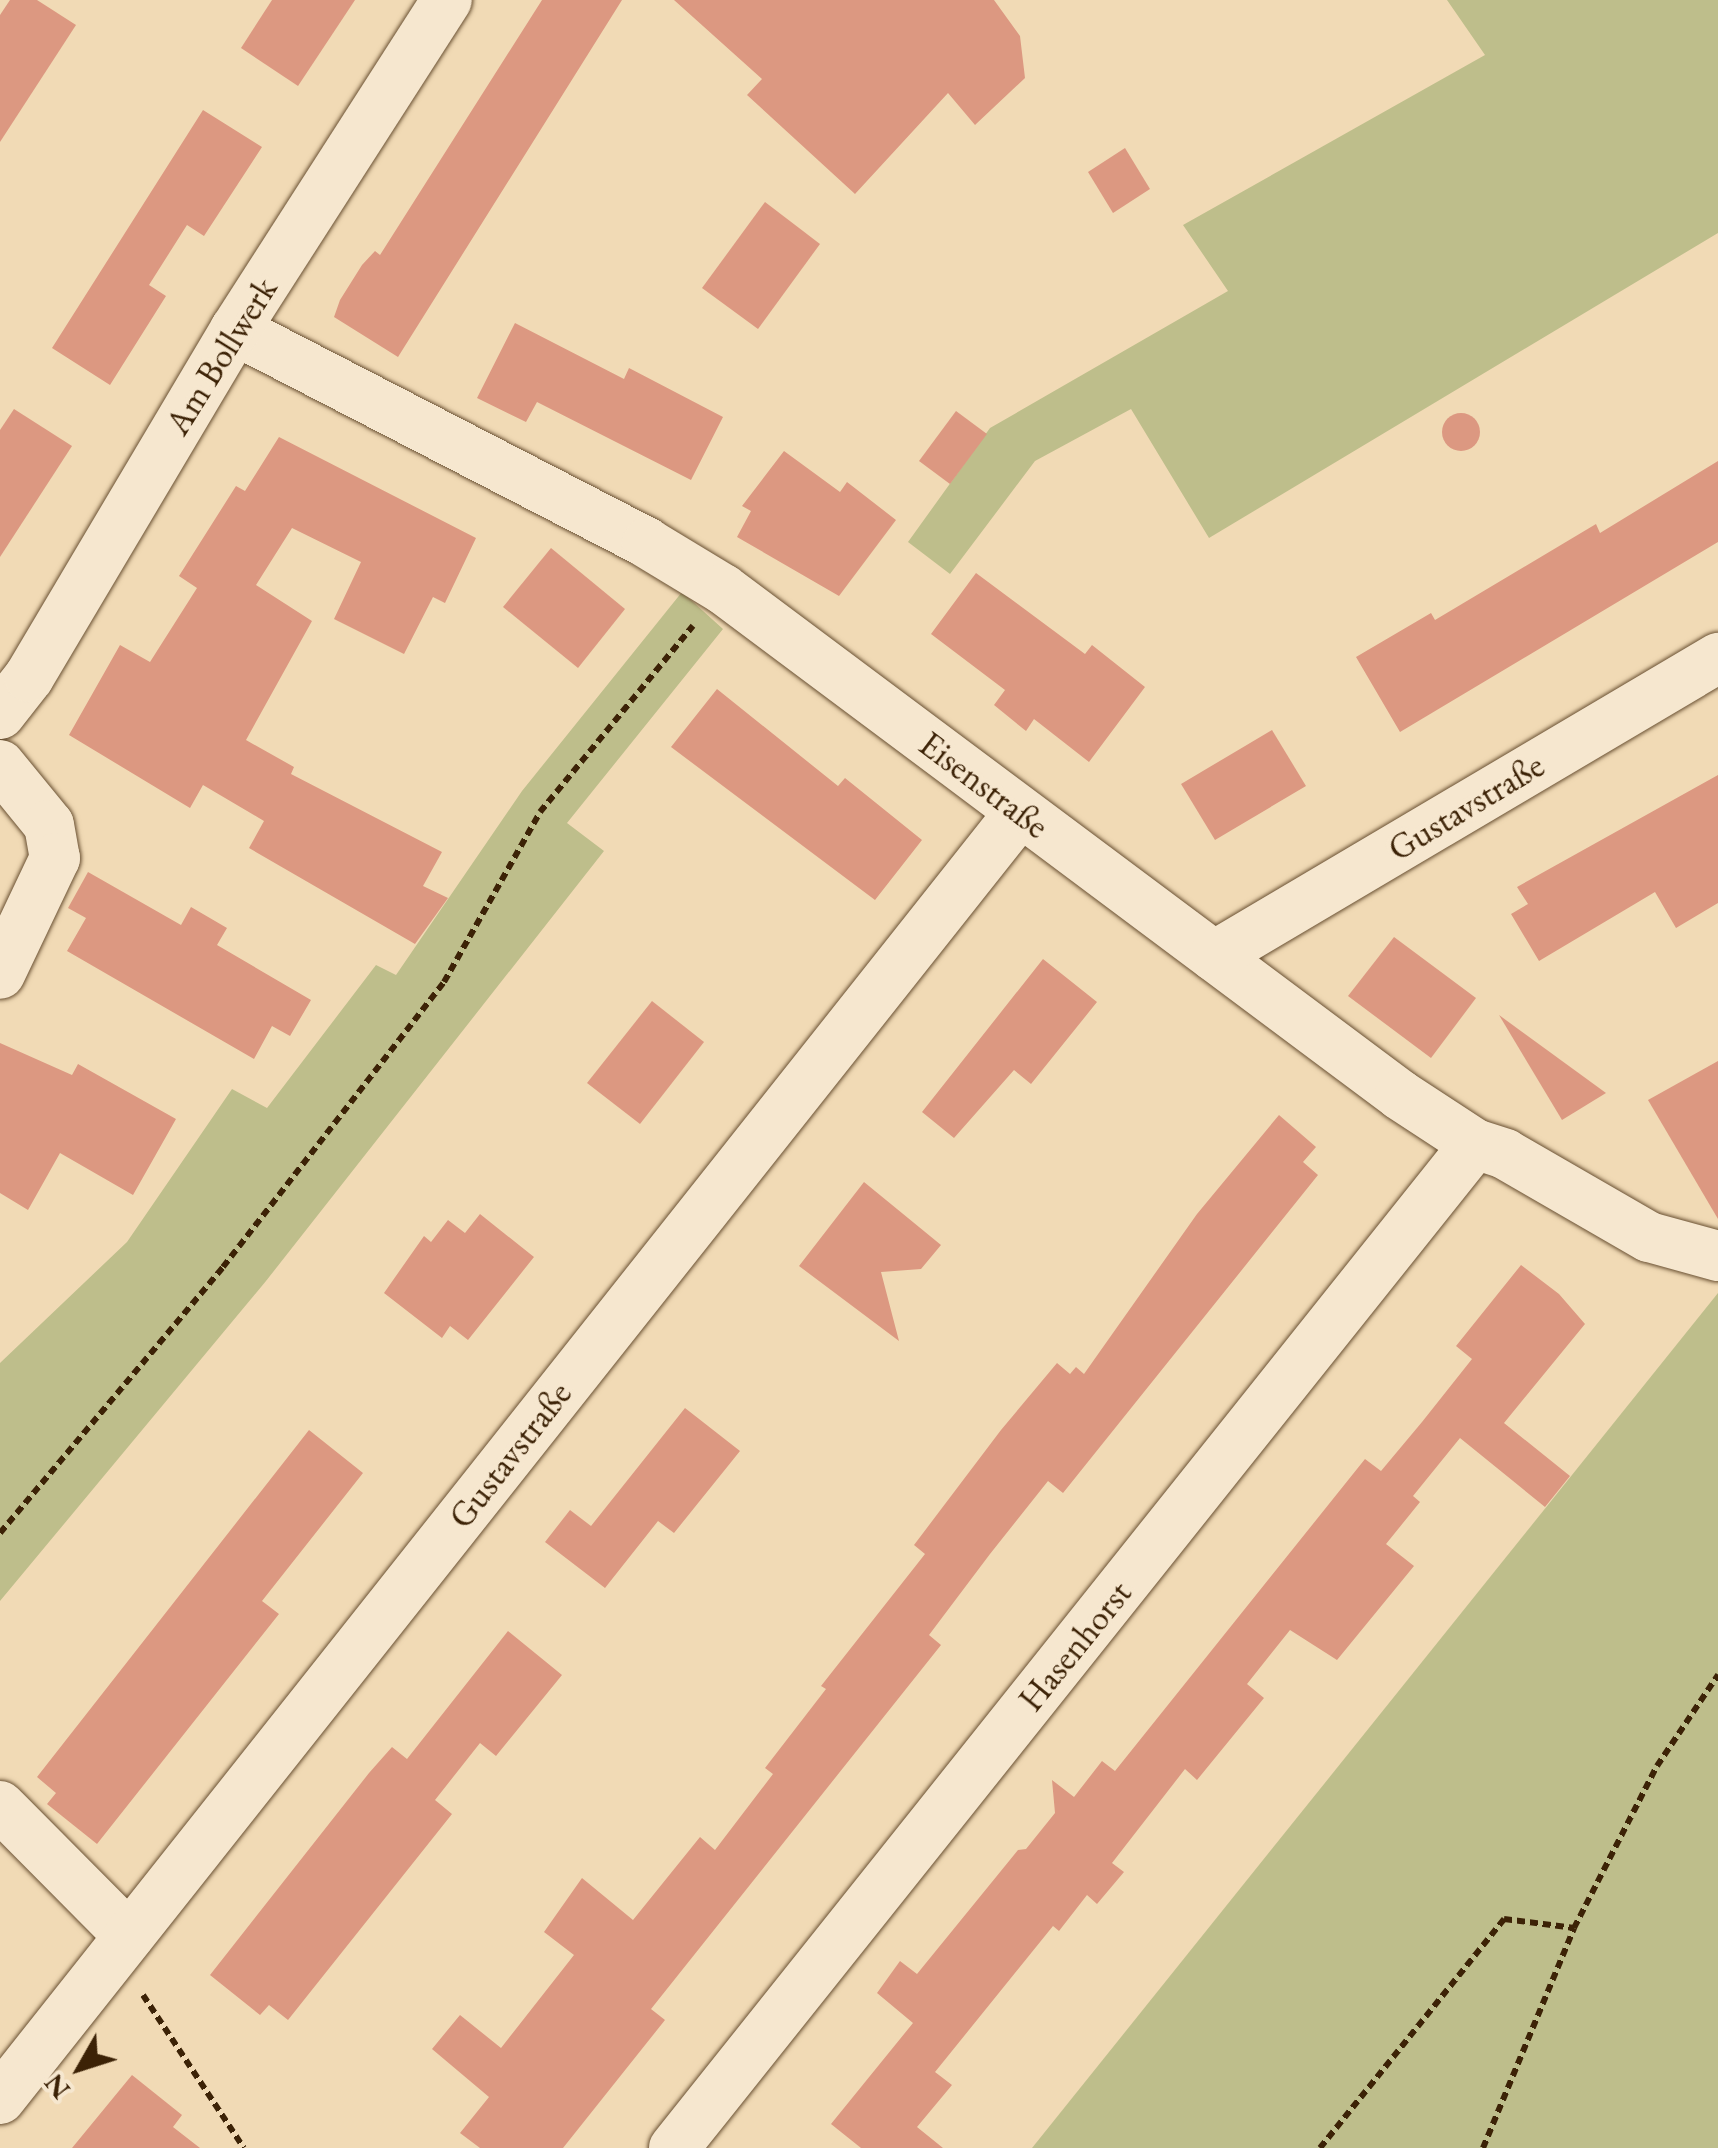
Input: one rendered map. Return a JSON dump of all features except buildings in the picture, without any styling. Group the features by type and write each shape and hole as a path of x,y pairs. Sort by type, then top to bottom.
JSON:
{"street":[{"name":"Am Bollwerk","path":"0,714 30,677 236,330 447,0"},
{"name":"Eisenstraße","path":"236,330 647,543 723,589 1214,956 1475,1144 1504,1154 1649,1237 1718,1256"},
{"name":"Gustavstraße","path":"1214,956 1718,658"},
{"path":"0,764 49,825 54,858 0,974"},
{"name":"Gustavstraße","path":"0,2098 1020,812"},
{"name":"Hasenhorst","path":"674,2148 1475,1144"},
{"path":"0,1806 129,1936"}],"path":[{"path":"0,1533 223,1267 444,982 540,812 723,589"},
{"path":"1483,2148 1574,1928 1658,1766 1718,1676"},
{"path":"1320,2148 1504,1919 1574,1928"},
{"path":"129,1936 139,1988 244,2148"}],"green space":[{"path":"1447,0 1718,0 1718,233 1209,538 1131,409 1035,461 950,574 908,542 990,428 1228,291 1183,225 1485,55"},
{"path":"682,592 723,629 567,823 604,851 266,1281 0,1601 0,1363 127,1242 232,1089 267,1108 376,965 396,975 522,791"},
{"path":"1718,1293 1718,2148 1032,2148"}]}
